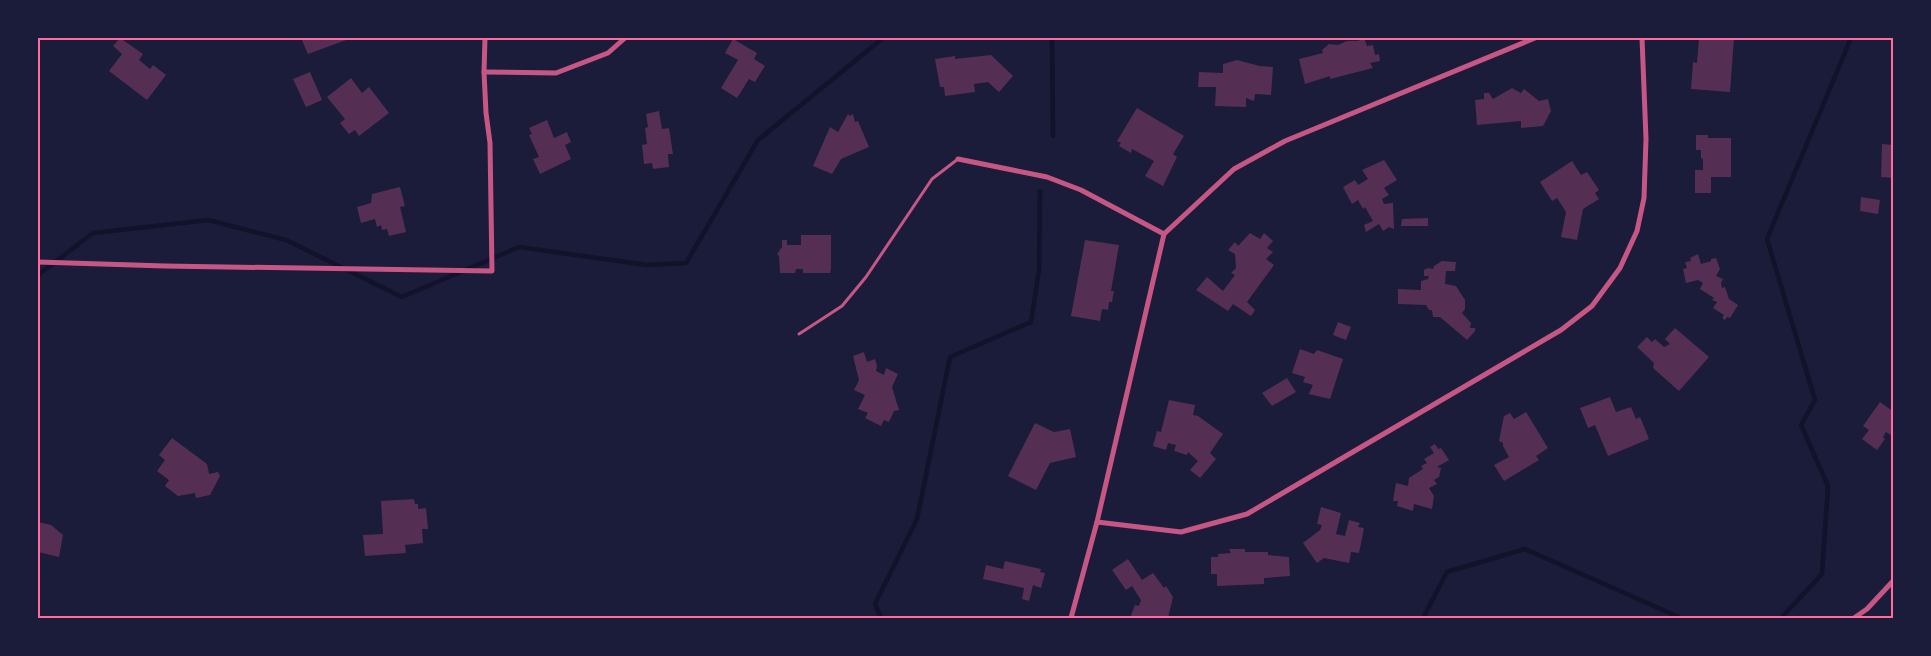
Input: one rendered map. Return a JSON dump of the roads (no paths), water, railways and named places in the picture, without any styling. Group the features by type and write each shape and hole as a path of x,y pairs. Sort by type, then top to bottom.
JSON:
{"street":[{"path":"38,262 492,271 490,143 484,72 485,38"},
{"path":"484,72 556,73 608,53 625,38"},
{"path":"1071,618 1097,522 1164,234 1234,169 1285,140 1534,38"},
{"path":"1097,522 1181,532 1247,514 1562,330 1592,306 1620,268 1637,232 1644,198 1646,139 1642,38"},
{"path":"958,159 1047,176 1081,190 1164,234"},
{"path":"1854,618 1891,587 1894,580"}],"lane":[{"path":"799,334 842,306 866,277 932,179 958,159"}],"waterway":[{"path":"38,275 93,233 208,220 286,240 402,297 519,247 647,265 686,263 758,140 883,38"},
{"path":"1052,38 1053,136"},
{"path":"1781,618 1822,574 1828,486 1801,425 1815,400 1767,239 1851,38"},
{"path":"881,618 875,604 917,519 950,357 1031,322 1039,270 1040,191"},
{"path":"1423,618 1447,572 1525,549 1681,618"}]}
